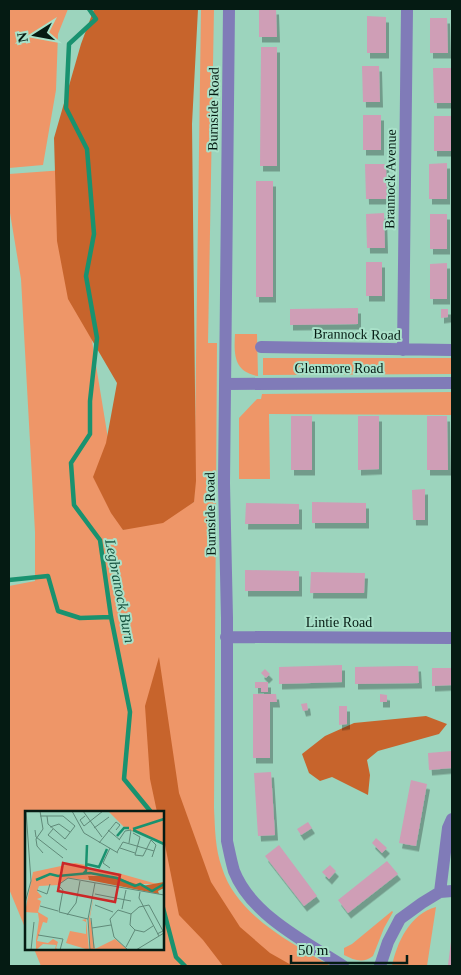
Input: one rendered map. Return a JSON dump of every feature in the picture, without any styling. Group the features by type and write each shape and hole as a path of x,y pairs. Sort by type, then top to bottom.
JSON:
{"street":[{"name":"Burnside Road","path":"229,9 224,483 227,841 234,871 244,889 265,914 343,966"},
{"name":"Brannock Avenue","path":"403,350 407,9"},
{"name":"Brannock Road","path":"261,347 452,350"},
{"name":"Glenmore Road","path":"226,384 452,383"},
{"name":"Lintie Road","path":"226,638 452,638"},
{"path":"380,966 388,942 400,919 409,911 446,892 448,828 452,819"}],"shaded area":[{"path":"9,9 68,9 58,34 56,90 43,165 9,168"},
{"path":"94,9 198,9 192,124 196,481 194,502 163,523 123,530 111,513 93,477 106,443 117,383 68,299 57,241 54,138 81,44"},
{"path":"201,9 214,9 208,343 217,343 215,831 222,868 229,885 240,900 253,914 283,938 331,966 41,966 34,950 164,950 164,811 25,811 25,928 9,889 9,586 35,581 35,532 21,279 9,207 9,174 64,170 123,530 194,502"},
{"path":"235,334 257,334 258,376 250,374 239,366 235,355"},
{"path":"263,358 452,358 452,374 263,375"},
{"path":"452,392 452,415 269,414 270,479 239,479 239,418 257,399 261,399 262,394"},
{"path":"159,657 179,793 211,882 240,927 270,953 293,966 223,966 203,940 179,915 164,840 164,811 157,811 150,779 145,706"},
{"path":"426,716 447,724 439,734 378,751 367,760 370,775 368,795 332,777 320,781 309,773 302,754 325,736 354,723"},
{"path":"436,907 427,966 392,966 397,948 406,930 419,916"},
{"path":"392,911 373,956 362,961 344,955 344,948 352,944"}],"building":[{"path":"259,9 276,9 277,37 259,37"},
{"path":"367,16 386,17 386,53 367,53"},
{"path":"430,18 447,18 448,53 430,53"},
{"path":"261,47 277,47 277,166 260,166"},
{"path":"362,66 379,66 380,102 363,102"},
{"path":"433,68 451,68 451,103 434,103"},
{"path":"363,115 381,115 381,150 363,150"},
{"path":"434,116 452,116 452,151 434,151"},
{"path":"447,163 447,199 429,199 429,164"},
{"path":"365,164 386,164 387,199 366,199"},
{"path":"256,181 273,181 273,297 256,297"},
{"path":"384,213 385,248 367,248 366,214"},
{"path":"430,214 447,214 447,249 430,249"},
{"path":"366,262 382,262 382,296 366,296"},
{"path":"447,263 447,299 430,299 430,264"},
{"path":"358,308 358,324 290,325 290,309"},
{"path":"441,309 448,309 448,317 441,318"},
{"path":"291,416 312,416 312,470 291,470"},
{"path":"358,416 379,416 379,469 358,470"},
{"path":"427,416 447,416 448,470 427,470"},
{"path":"425,489 425,520 413,520 412,490"},
{"path":"312,502 366,503 366,523 312,523"},
{"path":"246,503 299,504 299,524 245,524"},
{"path":"245,570 299,571 299,591 245,591"},
{"path":"311,572 365,573 364,593 310,593"},
{"path":"342,665 342,682 279,684 279,667"},
{"path":"418,666 419,683 355,684 355,667"},
{"path":"432,668 452,668 452,685 432,686"},
{"path":"265,669 270,674 266,678 261,673"},
{"path":"255,682 268,682 268,692 261,692 261,688 255,688"},
{"path":"253,694 276,694 277,702 270,702 270,758 253,758"},
{"path":"380,694 387,695 387,702 380,702"},
{"path":"307,703 308,710 303,711 301,704"},
{"path":"339,706 347,706 347,724 339,725"},
{"path":"452,751 452,768 429,770 428,753"},
{"path":"271,772 275,835 258,836 254,773"},
{"path":"411,780 427,784 416,846 399,843"},
{"path":"308,822 312,828 301,835 297,829"},
{"path":"376,838 387,848 382,853 372,843"},
{"path":"279,845 317,896 304,906 265,856"},
{"path":"387,861 398,874 348,913 338,900"},
{"path":"330,865 336,871 329,879 322,872"},
{"path":"452,941 452,966 448,965"}],"waterway":[{"name":"Legbranock Burn","path":"89,9 96,19 69,44 66,108 87,149 94,234 86,276 97,338 90,401 90,434 71,463 74,505 100,540 111,617 130,712 124,779 150,811"},
{"path":"9,580 48,576 58,611 80,618 111,617"},
{"name":"Legbranock Burn","path":"164,912 176,957 185,966"}]}
